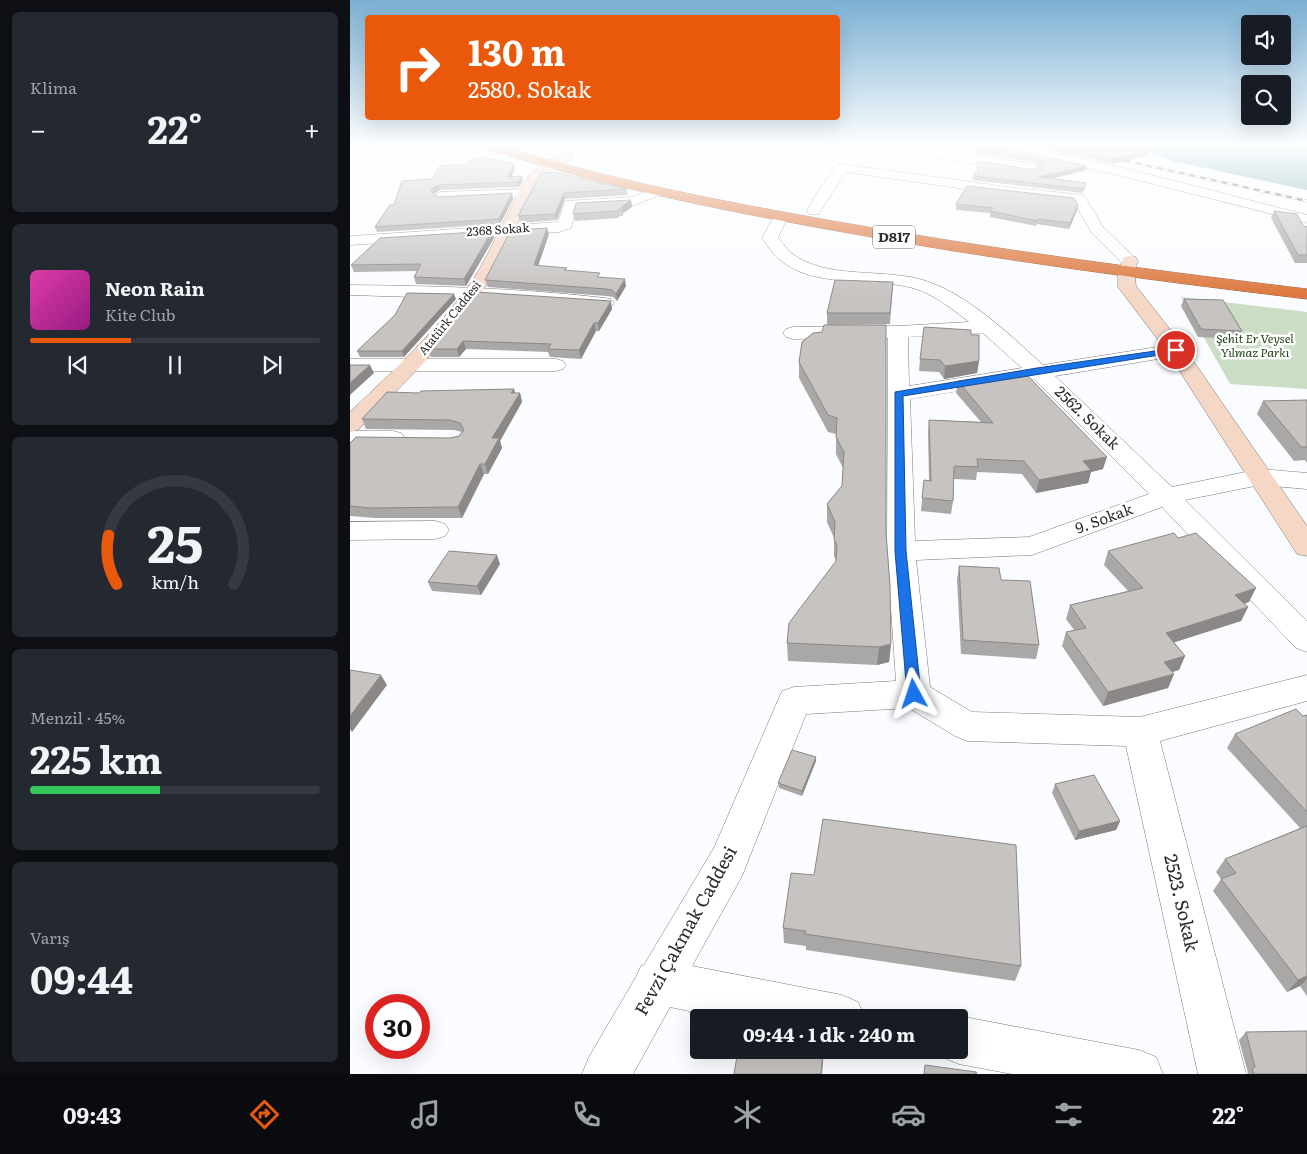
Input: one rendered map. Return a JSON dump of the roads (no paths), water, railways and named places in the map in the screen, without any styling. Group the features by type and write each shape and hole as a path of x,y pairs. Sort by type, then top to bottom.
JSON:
{"highway":[{"name":"D817","path":"672,195 781,216 1032,259 1307,281"},
{"name":"D817","path":"724,195 1128,266 1307,294"}],"street":[{"path":"440,196 465,195"},
{"name":"Atatürk Caddesi","path":"350,425 410,366 451,320 480,282 525,195"},
{"name":"2368 Sokak","path":"352,241 559,227 566,225 570,204 634,200 647,195"},
{"path":"814,211 823,195"},
{"path":"1080,195 1097,230 1128,266 1127,287 1176,350 1307,547"},
{"path":"1214,195 1307,219"},
{"name":"2562. Sokak","path":"781,216 770,238 777,249 791,261 831,273 920,283 939,293 1009,343 1167,496 1307,640"},
{"path":"350,290 472,292 565,298 608,303"},
{"path":"793,333 898,332 986,326"},
{"path":"898,332 901,551 914,694 967,726 1140,732 1307,688"},
{"path":"898,394 1037,370 1176,350"},
{"path":"350,365 556,365"},
{"path":"350,438 416,438"},
{"name":"9. Sokak","path":"901,551 1032,546 1167,496 1260,478 1307,481"},
{"path":"350,531 435,530"},
{"name":"Fevzi Çakmak Caddesi","path":"606,1074 728,862 794,700 914,694"},
{"name":"2523. Sokak","path":"1140,732 1222,1074"},
{"path":"658,982 796,1009"},
{"path":"968,1042 1139,1074"}],"railway":[{"path":"1281,195 1307,201"}],"park label":[{"name":"Şehit Er Veysel Yılmaz Parkı","path":"1255,346"}]}
